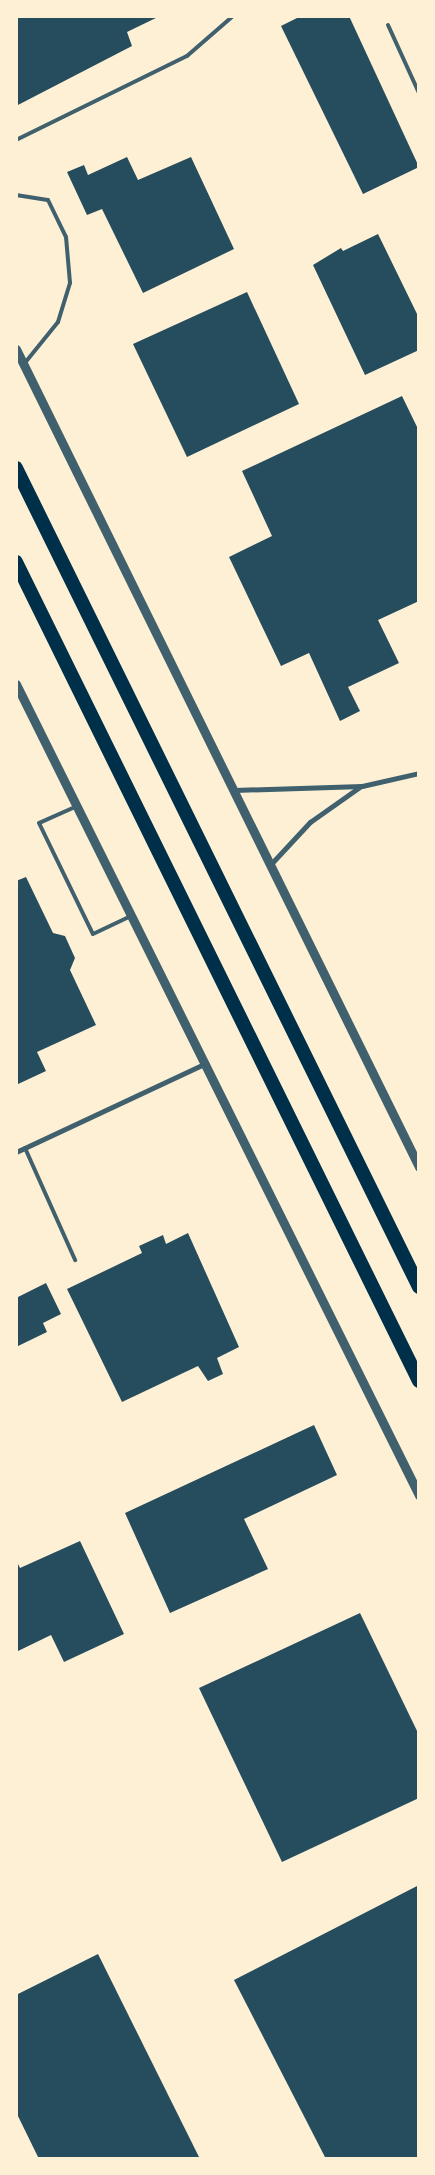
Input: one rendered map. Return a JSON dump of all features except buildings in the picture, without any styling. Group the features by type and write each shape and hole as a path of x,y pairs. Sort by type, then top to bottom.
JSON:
{"highway":[{"path":"16,468 419,1287"},
{"path":"16,562 419,1381"}],"street":[{"path":"16,349 419,1167"},
{"path":"16,684 207,1063 419,1495"},
{"path":"234,790 362,786 419,773"},
{"path":"270,865 310,822 362,786"},
{"path":"16,1152 207,1063"}],"lane":[{"path":"16,140 187,56 233,16"},
{"path":"388,25 419,93"},
{"path":"16,195 48,200 66,237 70,283 58,322 24,364"},
{"path":"77,806 39,823 93,934 132,915"},
{"path":"25,1148 75,1260"}]}
